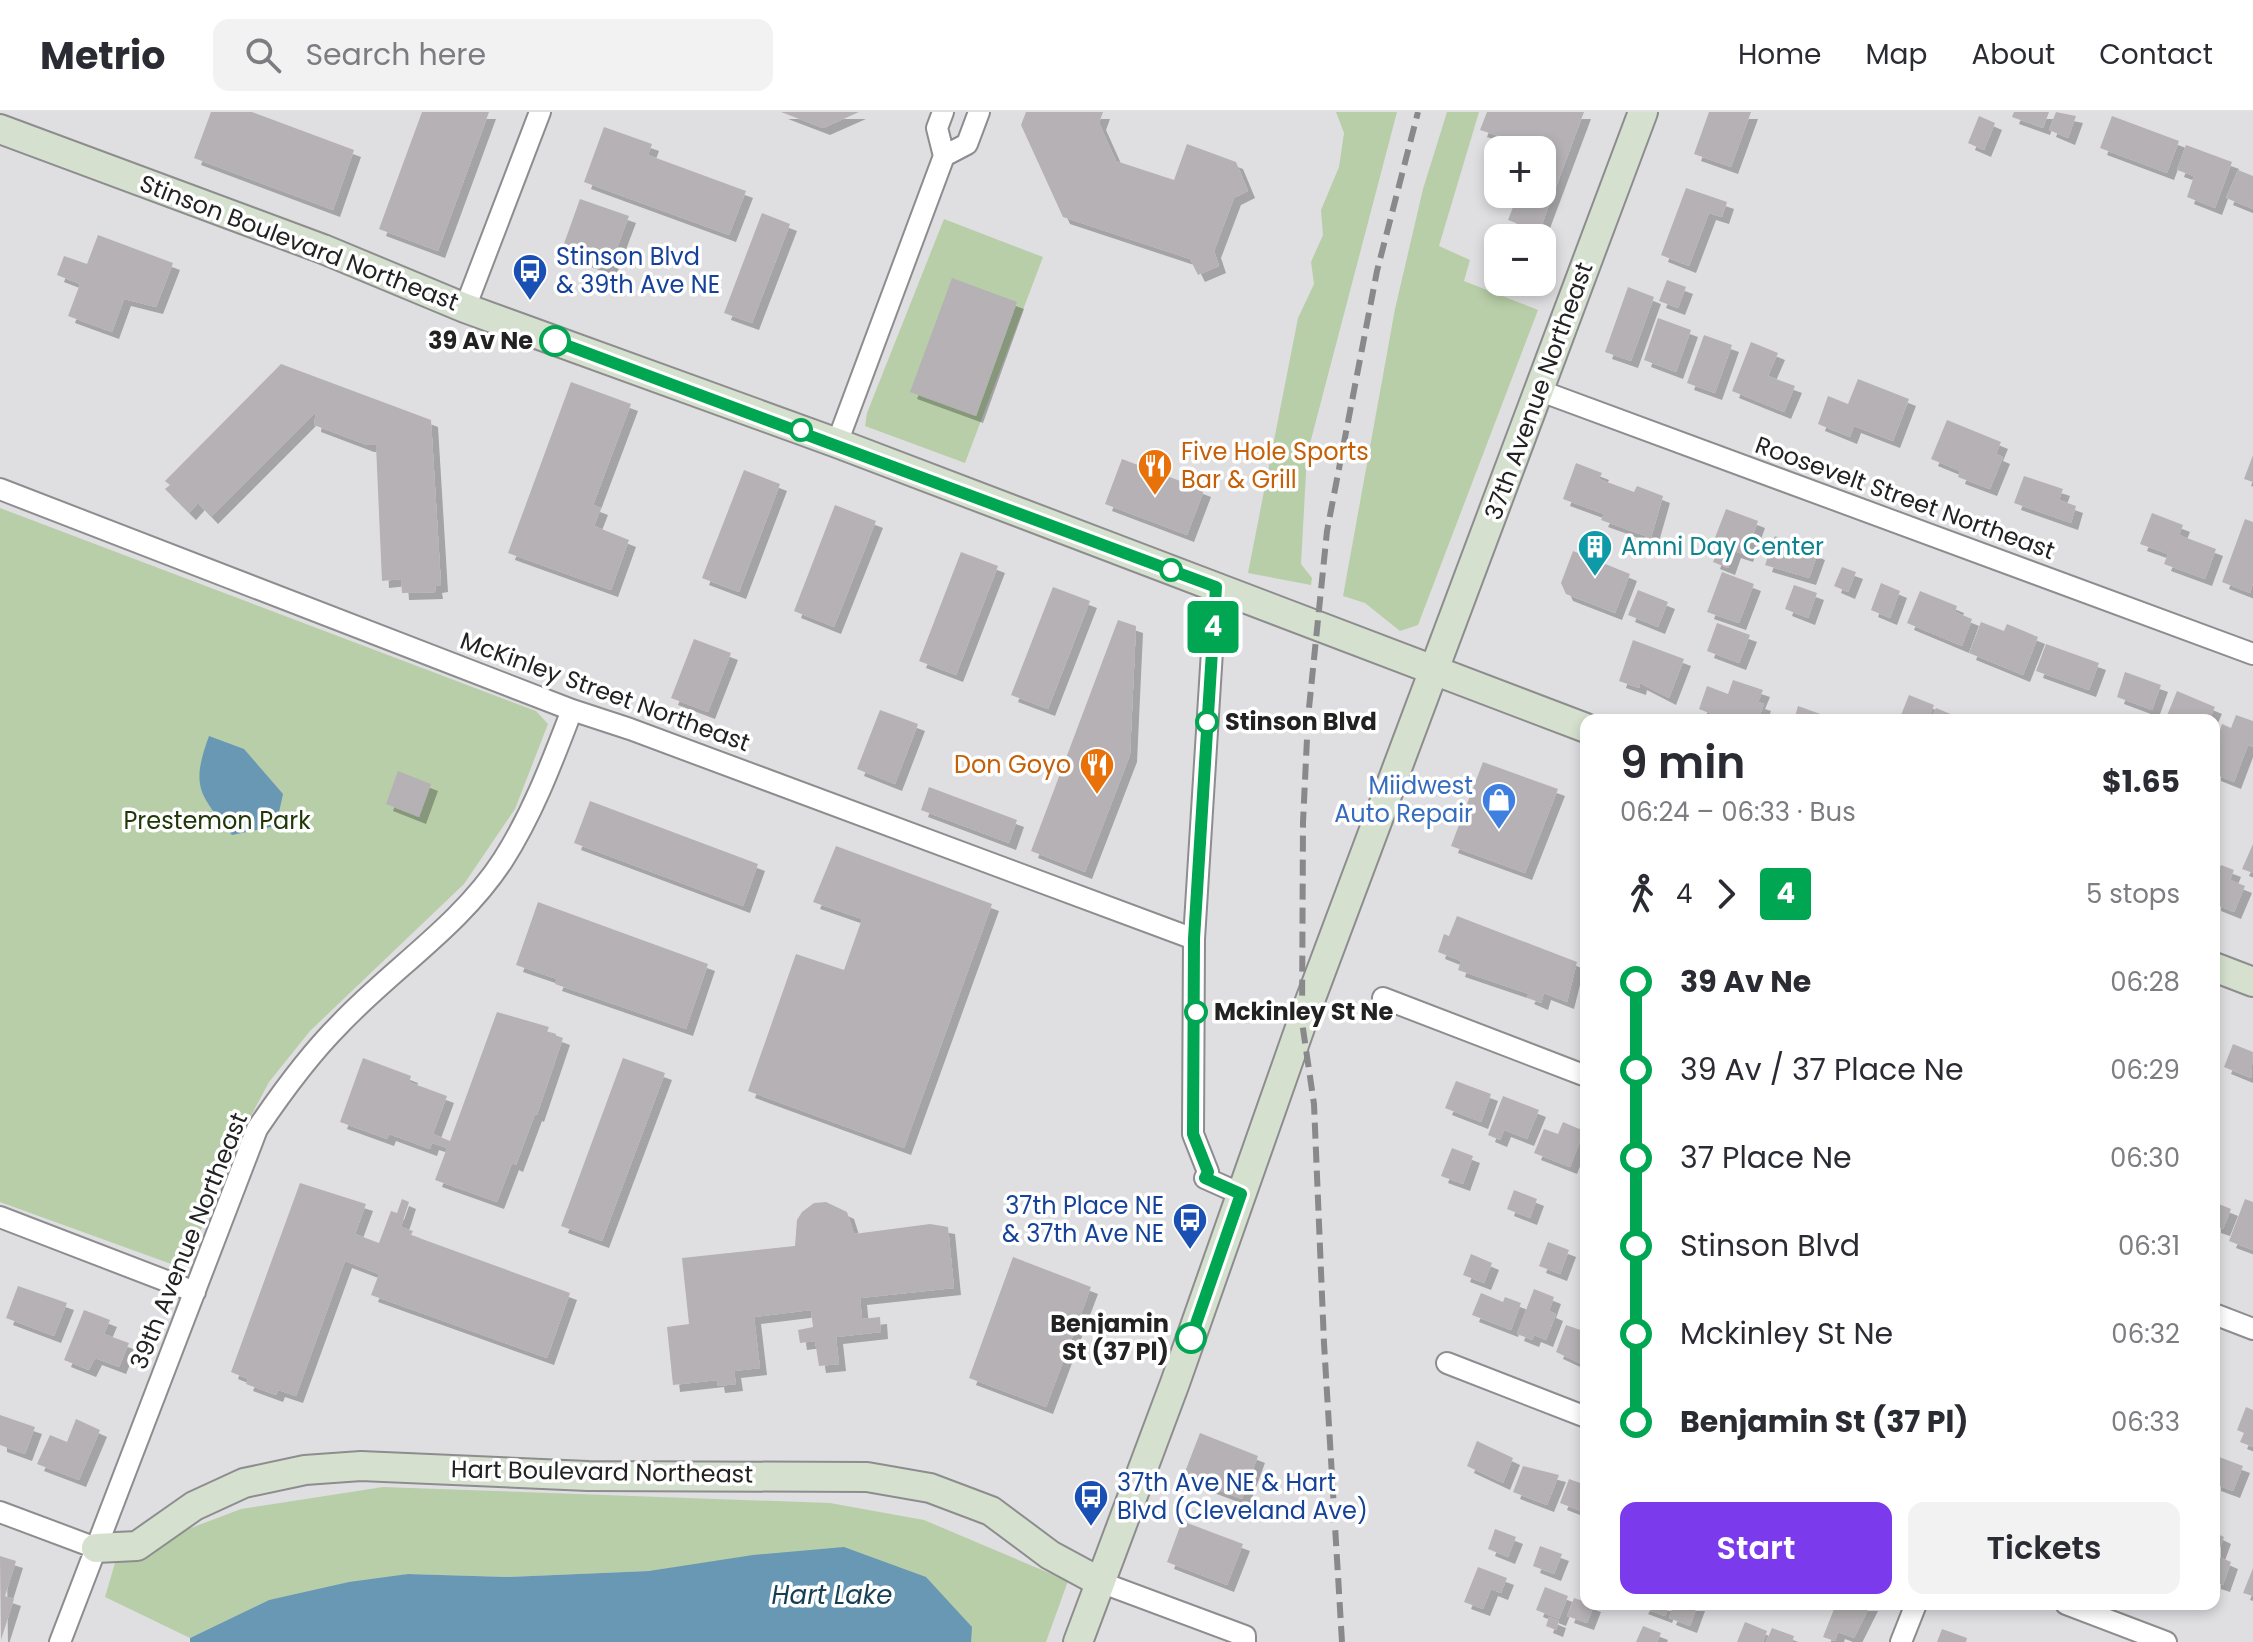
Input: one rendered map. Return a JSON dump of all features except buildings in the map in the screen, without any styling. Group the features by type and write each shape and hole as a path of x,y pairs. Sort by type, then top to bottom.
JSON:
{"street":[{"path":"465,308 540,112"},
{"path":"837,443 944,156 937,128 943,112"},
{"path":"944,156 967,144 979,112"},
{"name":"37th Avenue Northeast","path":"1078,1642 1302,1022 1643,112"},
{"name":"Stinson Boulevard Northeast","path":"0,129 323,249 465,308 837,443 1580,726"},
{"name":"Roosevelt Street Northeast","path":"1538,390 2253,654"},
{"name":"McKinley Street Northeast","path":"0,489 572,710 1194,939"},
{"path":"1216,587 1194,939 1193,1134 1208,1172 1205,1178 1241,1194"},
{"name":"39th Avenue Northeast","path":"60,1642 257,1129 296,1072 341,1022 450,922 502,862 541,790 572,710"},
{"path":"2220,969 2253,982"},
{"path":"1383,998 1580,1074"},
{"path":"0,1217 195,1292"},
{"path":"2220,1316 2253,1329"},
{"path":"1447,1363 1580,1415"},
{"name":"Hart Boulevard Northeast","path":"96,1548 137,1546 194,1506 244,1483 305,1470 361,1466 588,1476 867,1477 930,1488 991,1511 1050,1555 1100,1582"},
{"path":"0,1512 96,1548"},
{"path":"1100,1582 1245,1639"},
{"path":"1901,1642 1914,1610"},
{"path":"2082,1610 2166,1642"}],"green space":[{"path":"1336,112 1397,112 1307,455 1301,564 1312,578 1311,585 1248,573 1298,318 1314,284 1311,262 1323,235 1321,210 1339,167 1344,133"},
{"path":"1447,112 1479,112 1439,246 1470,260 1464,281 1484,289 1484,296 1502,296 1538,310 1418,625 1400,631 1365,603 1343,596 1395,309 1423,189"},
{"path":"944,219 1043,257 965,463 865,426 867,413"},
{"name":"Prestemon Park","path":"0,508 536,711 548,724 515,809 464,884 310,1031 269,1082 236,1144 185,1269 0,1202"},
{"path":"383,1487 830,1503 924,1520 1068,1581 1046,1642 971,1642 971,1627 649,1571 507,1577 408,1574 269,1600 190,1638 105,1597 117,1556 241,1509"}],"water":[{"path":"209,736 244,749 283,794 276,826 232,835 212,810 201,790 199,779"},
{"name":"Hart Lake","path":"844,1547 926,1577 972,1627 971,1642 190,1642 190,1638 269,1600 349,1582 408,1574 507,1577 649,1571 753,1555"}],"railway":[{"path":"1342,1642 1324,1343 1314,1104 1302,1022 1303,822 1308,718 1327,531 1377,271 1418,112"}],"bus line":[{"name":"4","path":"555,341 837,443 1216,587 1194,939 1196,1050 1193,1134 1208,1172 1205,1178 1241,1194 1191,1338"}],"place":[{"name":"Stinson Blvd & 39th Ave NE","path":"530,302"},
{"name":"39 Av Ne","path":"555,341"},
{"name":"Five Hole Sports Bar & Grill","path":"1155,497"},
{"name":"Amni Day Center","path":"1595,578"},
{"name":"Stinson Blvd","path":"1207,722"},
{"name":"Don Goyo","path":"1097,796"},
{"name":"Miidwest Auto Repair","path":"1499,831"},
{"name":"Mckinley St Ne","path":"1196,1012"},
{"name":"37th Place NE & 37th Ave NE","path":"1190,1251"},
{"name":"Benjamin St (37 Pl)","path":"1191,1338"},
{"name":"37th Ave NE & Hart Blvd (Cleveland Ave)","path":"1091,1528"}]}
